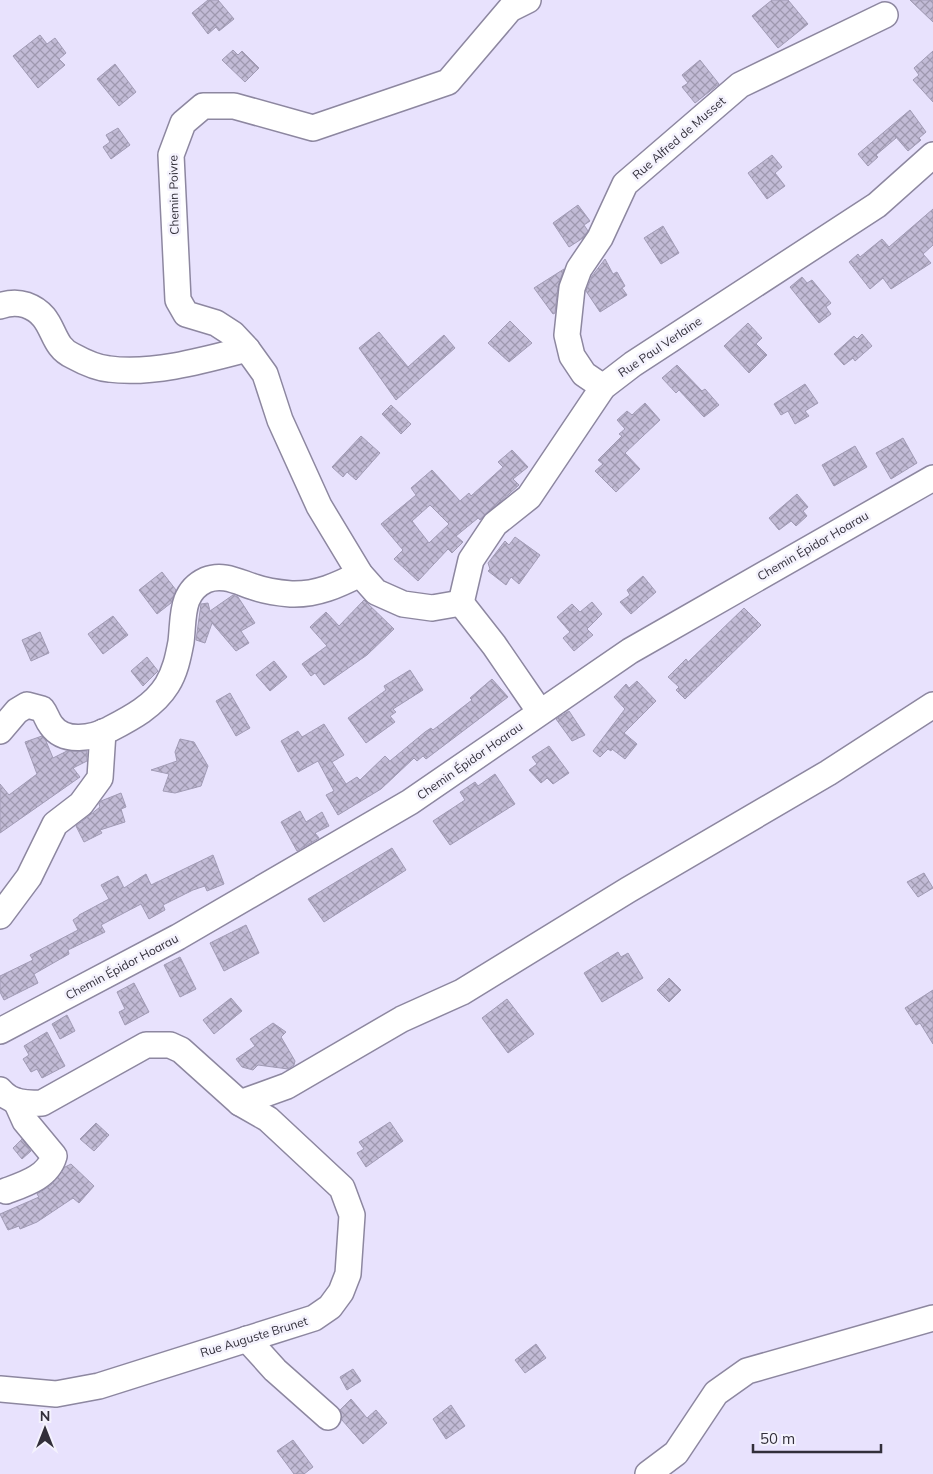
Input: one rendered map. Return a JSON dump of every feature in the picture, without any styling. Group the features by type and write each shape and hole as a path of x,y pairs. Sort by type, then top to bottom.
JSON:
{"street":[{"name":"Chemin Poivre","path":"247,349 233,334 216,324 186,314 178,300 171,155 183,123 203,106 234,106 314,128 448,82 512,3"},
{"name":"Rue Alfred de Musset","path":"603,387 584,374 572,356 567,335 572,288 579,269 600,238 625,184 740,85 885,15"},
{"name":"Rue Paul Verlaine","path":"461,603 471,560 495,524 530,497 603,387 633,364 877,205 933,155"},
{"path":"0,306 6,303 20,303 35,308 46,317 57,341 70,355 108,369 189,364 247,349 265,374 280,420 319,506 360,574 376,592 403,604 432,608 461,603 494,645 540,712"},
{"name":"Chemin Épidor Hoarau","path":"0,1031 178,937 410,802 630,651 933,478"},
{"path":"0,731 22,707 32,705 42,708 52,726 66,736 74,738 103,732 151,704 166,686 176,665 184,605 189,594 197,585 208,579 232,578 256,588 292,594 329,590 360,574"},
{"path":"240,1103 287,1086 402,1019 462,992 628,890 828,773 933,705"},
{"path":"0,916 28,877 54,824 81,804 100,778 103,732"},
{"name":"Rue Auguste Brunet","path":"0,1389 56,1394 98,1386 314,1318 330,1307 341,1292 348,1274 352,1215 342,1188 268,1119 240,1103 181,1050 158,1043 146,1045 42,1103 29,1104 8,1096"},
{"path":"6,1191 26,1184 45,1172 51,1166 54,1156 25,1121 8,1096"},
{"path":"648,1474 676,1453 716,1393 747,1371 933,1318"},
{"path":"248,1339 275,1370 328,1417"}],"building":[{"path":"208,0 218,0 234,19 219,31 216,27 208,34 192,13"},
{"path":"772,0 788,0 808,24 778,48 752,16"},
{"path":"910,0 933,0 933,22"},
{"path":"40,35 47,44 55,38 66,53 59,59 65,65 38,88 13,56"},
{"path":"233,50 238,55 242,51 259,68 245,82 222,60"},
{"path":"933,51 933,102 913,80 919,75 914,68"},
{"path":"700,60 719,84 695,103 682,87 688,83 682,75"},
{"path":"115,64 136,92 119,106 97,79"},
{"path":"910,110 926,132 919,138 921,140 908,151 895,136 896,138 876,155 878,157 868,166 858,154"},
{"path":"118,128 130,145 111,159 103,147 110,142 106,135"},
{"path":"772,155 782,167 775,173 785,186 767,199 748,173"},
{"path":"578,205 590,221 584,225 588,231 583,238 569,247 553,223"},
{"path":"933,209 933,245 923,254 931,263 891,289 883,278 870,289 849,262 858,254 860,257 882,239 889,247"},
{"path":"663,226 679,253 661,264 644,238"},
{"path":"605,259 613,274 617,272 625,286 622,288 627,295 600,312 586,291 592,276"},
{"path":"564,269 558,286 555,313 553,314 534,288"},
{"path":"802,277 807,283 812,280 831,303 826,307 831,314 819,323 790,287"},
{"path":"510,321 532,343 509,362 488,343"},
{"path":"748,323 762,338 756,344 767,355 749,373 724,346"},
{"path":"379,332 408,367 444,335 455,348 396,400 359,348"},
{"path":"862,334 872,346 855,361 853,358 844,365 834,354 854,336 857,339"},
{"path":"677,365 702,391 705,389 719,405 704,417 679,390 676,393 662,378"},
{"path":"805,384 818,403 805,411 809,416 795,424 788,411 781,415 774,404"},
{"path":"645,403 660,420 625,453 640,469 616,492 595,471 603,464 598,460 622,436 619,434 625,429 617,420 627,411 632,415"},
{"path":"391,405 411,424 401,434 382,414"},
{"path":"361,436 380,453 356,480 347,472 343,477 332,467"},
{"path":"903,438 917,463 891,479 876,453"},
{"path":"855,446 867,467 834,486 822,465"},
{"path":"512,450 528,467 513,479 519,485 480,520 478,518 456,536 463,542 452,553 448,549 418,581 394,559 403,550 381,524 416,495 411,488 432,470 460,501 469,493 471,496 503,467 498,462","holes":["430,505 449,524 429,543 412,521"]},
{"path":"797,494 808,507 803,511 807,516 796,526 791,521 779,530 769,518"},
{"path":"515,537 540,555 519,584 511,577 506,585 488,571 490,569 488,563 505,541 509,545"},
{"path":"162,572 176,590 171,603 157,614 139,590"},
{"path":"643,576 656,592 631,614 620,602 630,595 627,590"},
{"path":"233,595 238,597 255,623 241,631 249,643 236,651 212,623 205,643 196,640 201,604 208,603 210,611"},
{"path":"364,600 394,629 367,655 324,685 315,673 311,676 302,664 327,646 310,627 326,612 339,626"},
{"path":"592,602 602,614 587,629 593,635 574,651 563,638 570,632 557,617 572,604 580,612"},
{"path":"744,608 761,625 685,699 676,690 679,687 668,677 686,659 688,662"},
{"path":"113,616 128,635 103,654 88,634"},
{"path":"40,632 49,653 31,661 22,640"},
{"path":"147,657 158,671 143,686 131,671"},
{"path":"274,661 287,677 270,691 256,675"},
{"path":"410,670 423,690 393,709 396,712 390,716 395,722 366,743 348,718 386,690 384,686"},
{"path":"492,679 508,697 426,759 423,756 417,761 414,758 381,789 338,815 326,795 334,791 318,761 298,772 281,741 298,731 302,737 324,724 344,755 332,762 346,784 357,777 360,780 385,756 390,761 425,732 431,728 433,730 472,700 470,698"},
{"path":"637,681 656,701 624,733 637,744 625,759 612,749 611,751 608,749 600,757 593,751 625,709 614,697 626,684 629,688"},
{"path":"230,693 250,728 236,736 216,701"},
{"path":"569,711 585,735 572,741 556,719"},
{"path":"42,736 53,758 67,751 87,751 87,761 73,768 80,777 0,833 0,784 9,795 37,774 25,742"},
{"path":"180,739 194,742 208,766 201,786 175,793 163,791 169,774 151,770 177,761 175,752"},
{"path":"549,746 569,773 553,784 547,778 541,783 529,770 537,764 532,757"},
{"path":"495,774 515,804 450,845 433,821 465,800 460,792 475,782 478,786"},
{"path":"121,793 126,807 121,809 125,822 100,830 102,833 84,842 76,826 100,807 101,801"},
{"path":"300,811 306,822 322,812 329,826 315,833 319,838 297,851 281,822"},
{"path":"392,848 406,870 324,922 308,899"},
{"path":"213,855 224,884 207,891 205,886 193,890 163,905 165,910 149,919 141,904 101,925 105,932 68,950 69,954 34,974 38,983 4,1000 0,992 0,976 33,960 30,955 78,930 73,920 109,899 101,885 118,876 124,888 146,874 151,885"},
{"path":"924,873 933,888 918,897 907,882"},
{"path":"246,925 259,953 224,971 210,943"},
{"path":"618,952 621,957 628,953 643,978 602,1002 584,973"},
{"path":"180,957 196,989 180,997 164,965"},
{"path":"669,978 681,990 669,1002 657,990"},
{"path":"134,983 149,1012 125,1025 119,1012 125,1009 117,992"},
{"path":"933,990 933,1044 920,1023 916,1025 905,1008"},
{"path":"231,998 242,1011 214,1034 203,1020"},
{"path":"507,999 534,1034 508,1053 482,1018"},
{"path":"67,1015 75,1031 60,1039 52,1024"},
{"path":"273,1023 286,1032 281,1037 295,1061 294,1065 288,1069 258,1065 253,1070 242,1067 236,1059 255,1046 250,1039"},
{"path":"47,1032 65,1066 42,1078 37,1069 31,1072 23,1059 29,1055 24,1046"},
{"path":"390,1122 403,1141 366,1167 357,1153 364,1149 359,1142"},
{"path":"96,1123 109,1135 94,1151 80,1139"},
{"path":"22,1139 31,1151 22,1159 13,1148"},
{"path":"71,1164 94,1186 79,1203 73,1198 37,1222 20,1229 19,1226 8,1230 0,1214 39,1197 37,1194 51,1185 65,1167"},
{"path":"536,1344 546,1358 525,1373 515,1360"},
{"path":"353,1369 361,1381 347,1390 340,1377"},
{"path":"351,1399 367,1418 376,1410 387,1423 363,1444 342,1420 340,1410"},
{"path":"451,1405 465,1426 446,1439 433,1419"},
{"path":"293,1440 313,1467 304,1474 294,1474 277,1451"}]}
